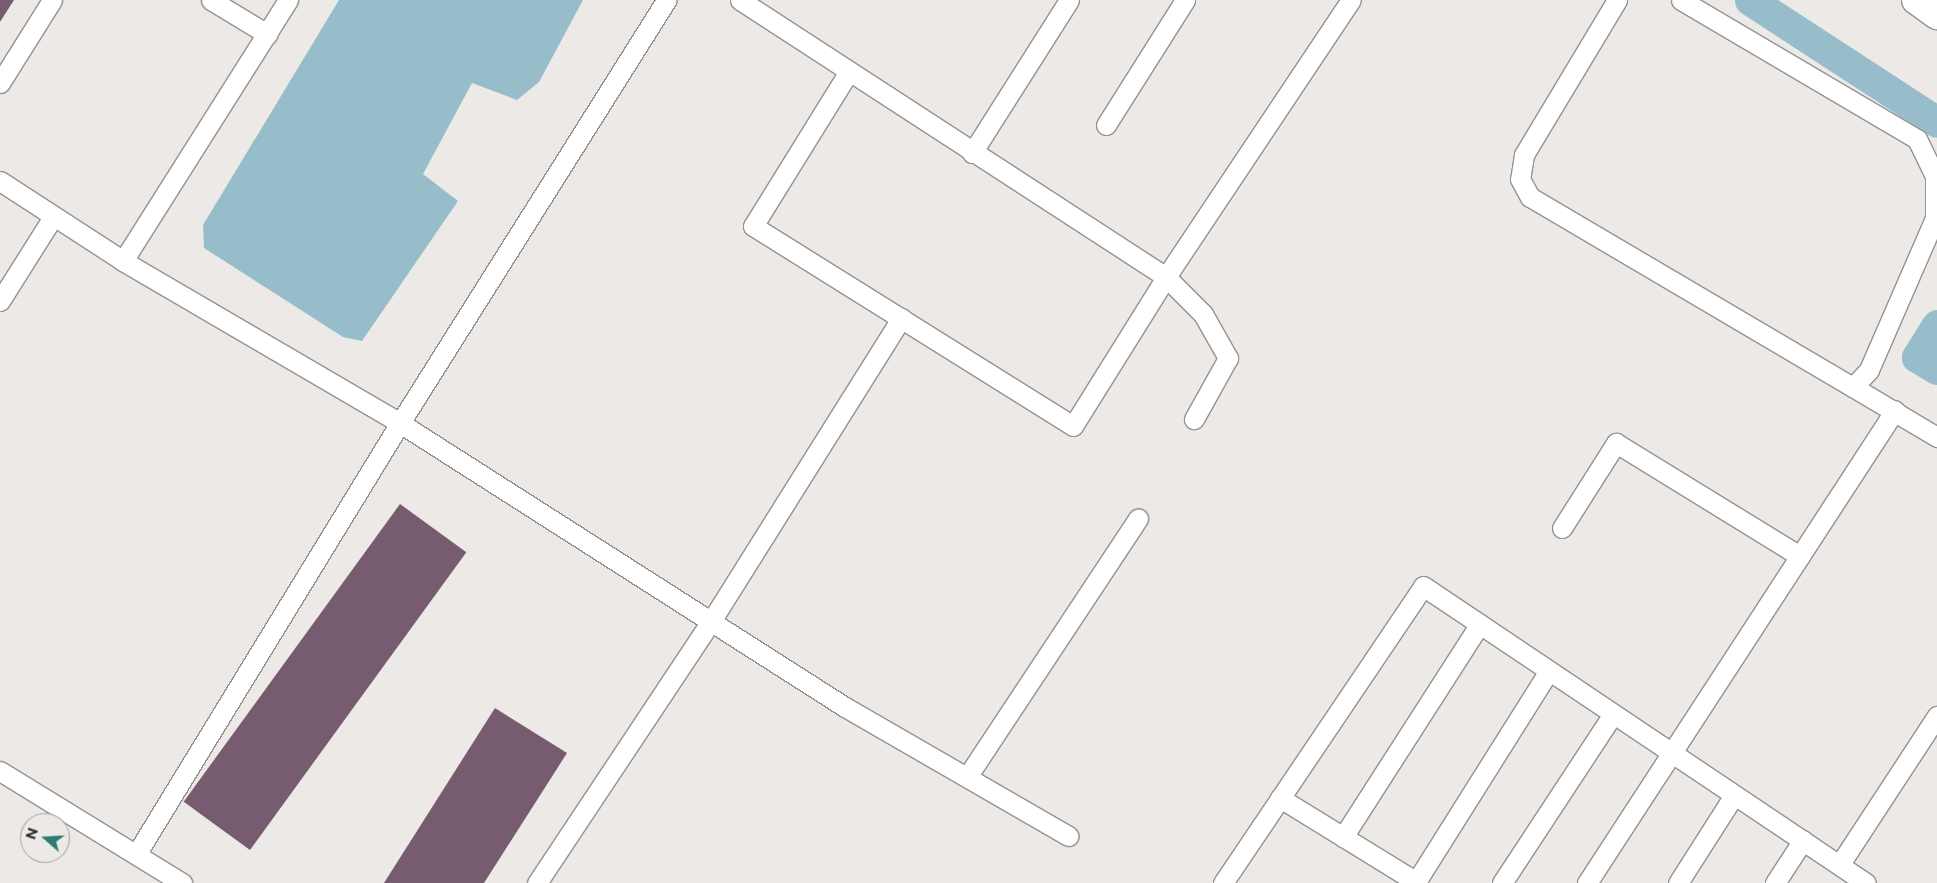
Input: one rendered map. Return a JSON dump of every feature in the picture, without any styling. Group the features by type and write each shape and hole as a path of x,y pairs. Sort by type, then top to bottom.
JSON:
{"street":[{"path":"1916,0 1937,15"}],"lane":[{"path":"0,83 52,0"},
{"path":"211,0 267,34"},
{"path":"123,261 288,0"},
{"path":"137,853 400,423 666,0"},
{"path":"740,0 848,73 1166,277 1204,314 1228,358 1194,419"},
{"path":"972,153 1069,0"},
{"path":"1106,125 1185,0"},
{"path":"848,73 753,226 1073,426 1166,277 1351,0"},
{"path":"1616,0 1524,155 1520,179 1530,197 1895,410 1937,437"},
{"path":"1681,0 1917,139 1935,176 1935,218 1869,370 1853,386"},
{"path":"0,181 123,261 400,423 710,623 1068,836"},
{"path":"0,301 53,217"},
{"path":"537,883 710,623 901,318"},
{"path":"1587,883 1895,410"},
{"path":"1562,528 1616,443 1800,556"},
{"path":"967,777 1138,519"},
{"path":"1223,883 1423,586 1866,883"},
{"path":"1343,837 1480,624"},
{"path":"1280,798 1343,837 1391,876 1417,882 1549,671"},
{"path":"1502,883 1613,714"},
{"path":"1840,864 1937,716"},
{"path":"0,771 137,853 182,883"},
{"path":"1678,883 1734,795"},
{"path":"1775,883 1803,840"}],"water":[{"path":"339,0 583,0 539,82 517,100 472,83 423,174 458,201 362,341 343,337 204,248 203,225"}],"building":[{"path":"0,0 14,0 0,22"},
{"path":"400,504 466,552 250,850 184,802"},
{"path":"495,708 567,753 484,883 384,883"}],"waterway":[{"path":"1750,0 1937,122"},
{"path":"1937,325 1917,357 1937,369"}]}
